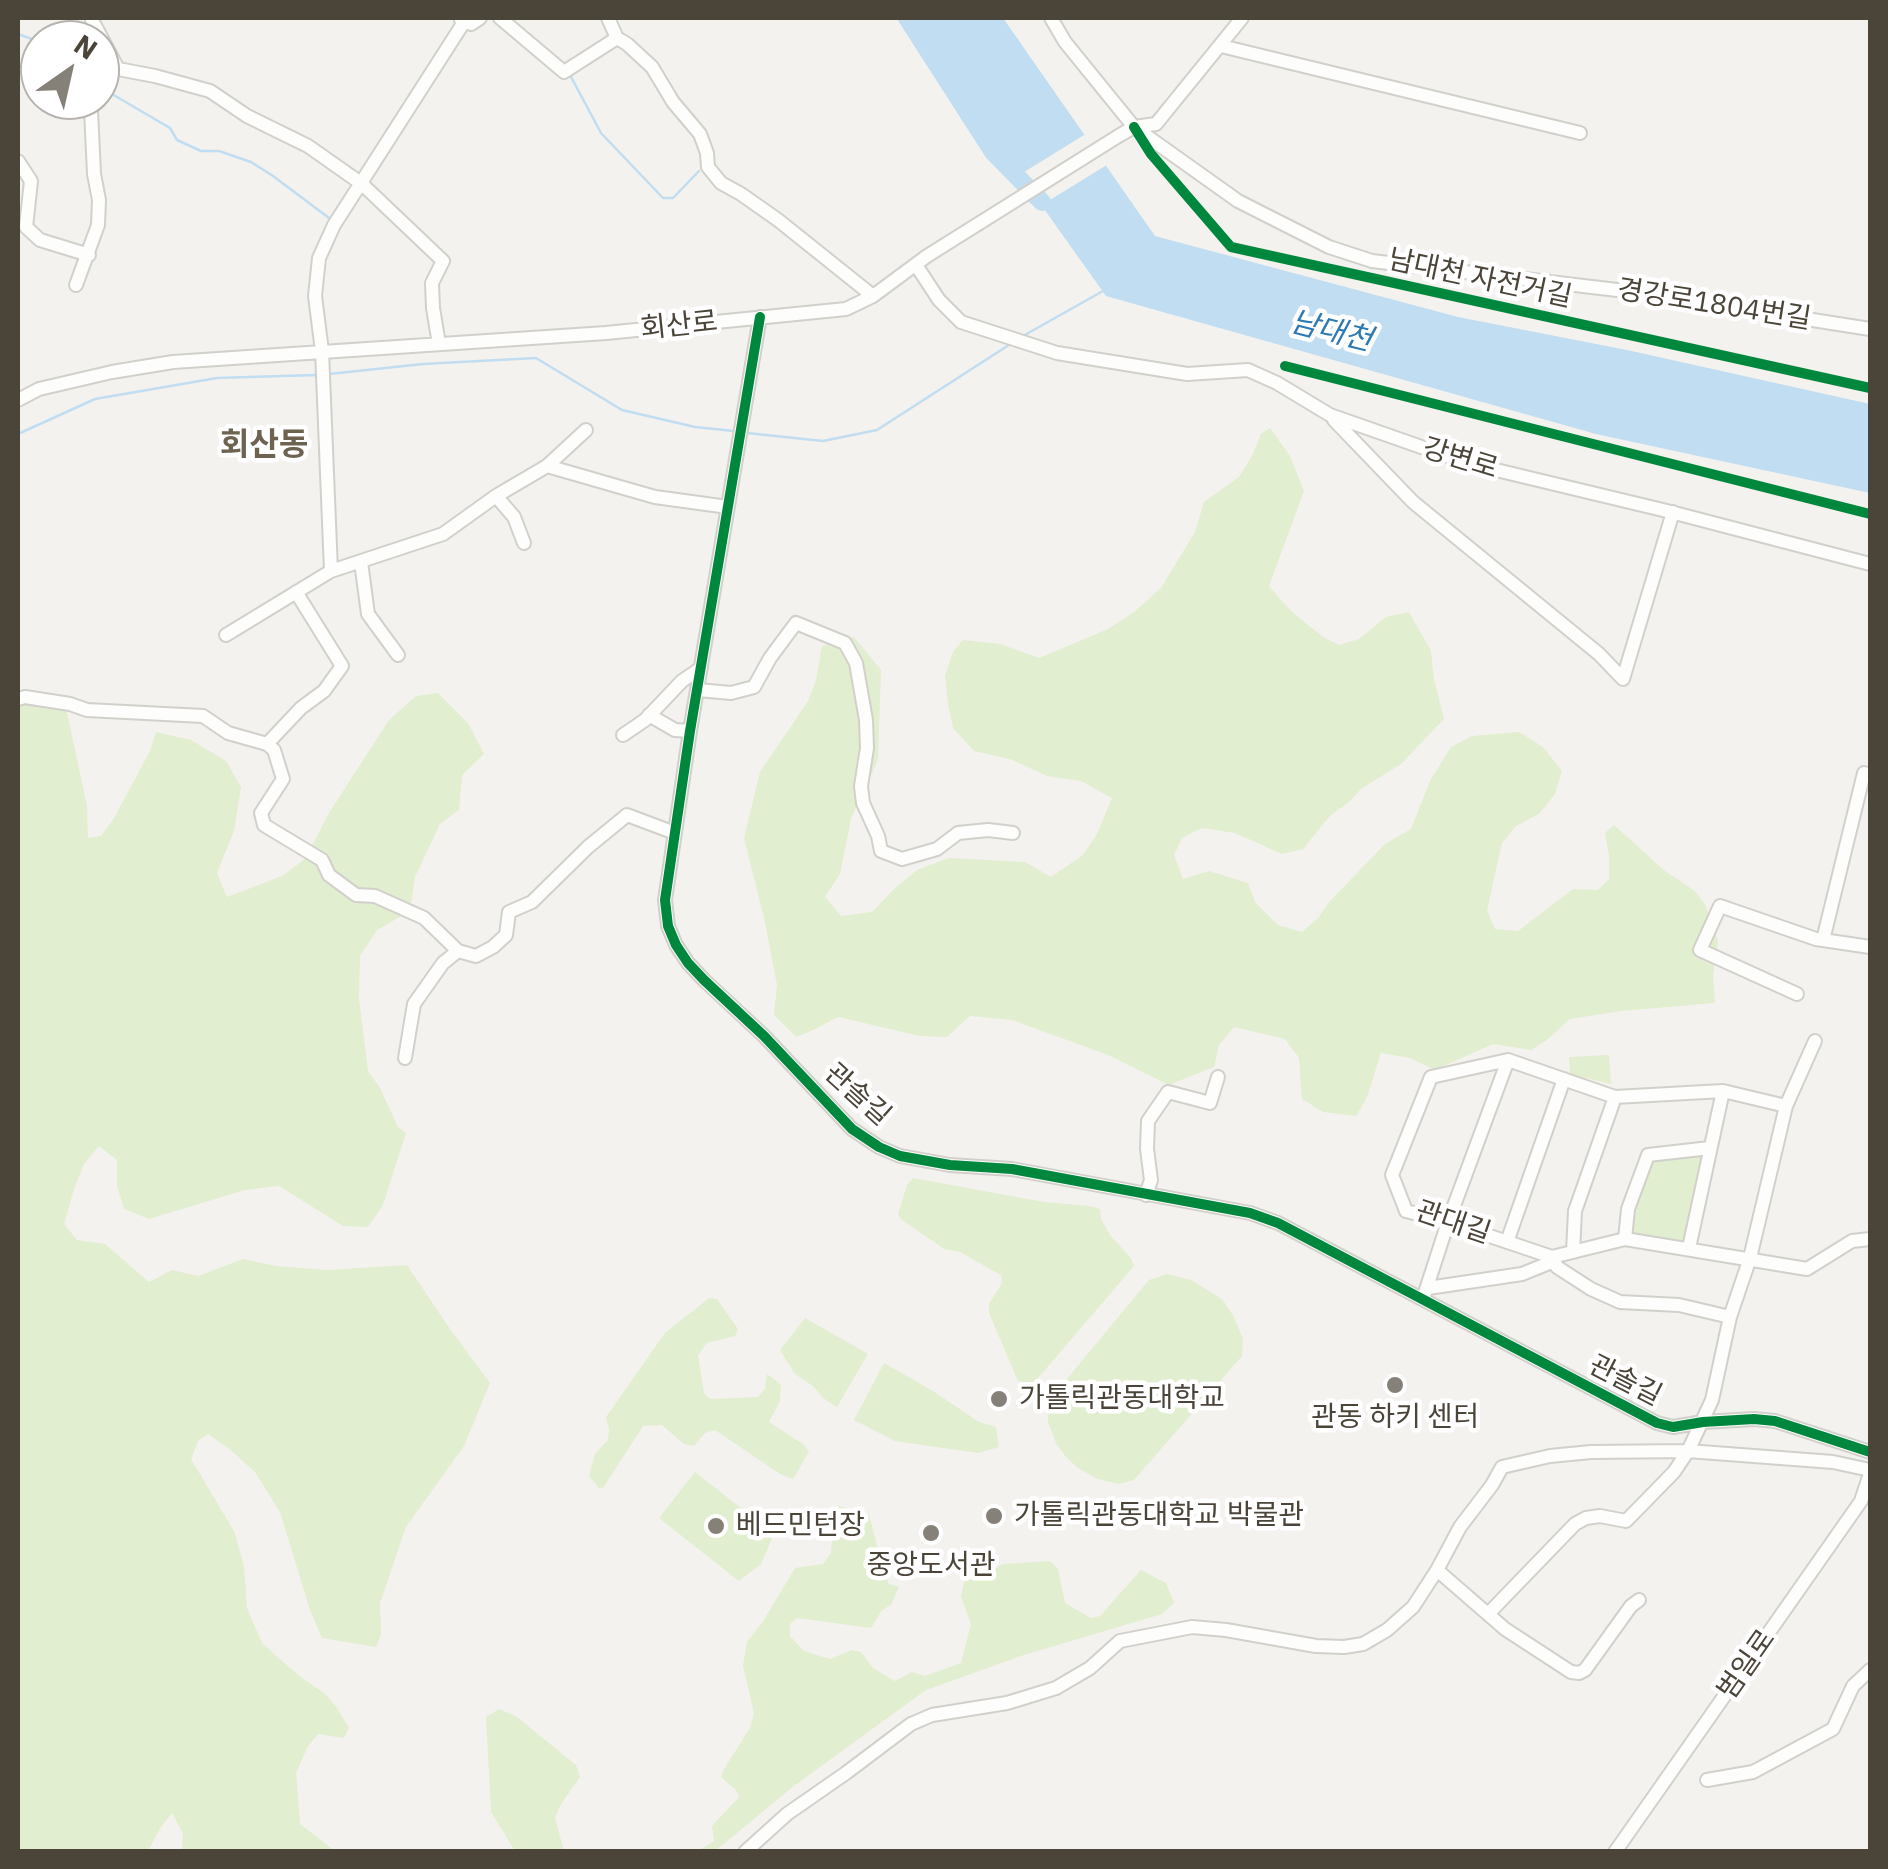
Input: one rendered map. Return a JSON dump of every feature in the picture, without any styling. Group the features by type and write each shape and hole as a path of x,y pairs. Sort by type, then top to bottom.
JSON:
{"street":[{"path":"331,571 322,351 315,296 319,258 334,225 462,20 475,24 480,18"},
{"path":"500,18 564,72 617,38"},
{"path":"608,18 617,38 652,67 673,102 700,134 708,167 721,183 778,220 873,296"},
{"name":"경강로1804번길","path":"1050,18 1134,127 1238,200 1328,248 1372,261 1634,292 1870,329"},
{"name":"회산로","path":"18,400 38,389 173,362 606,333 846,309 873,296 922,260 1120,135 1134,127 1156,124 1242,18"},
{"path":"92,19 118,68 210,91 247,116 308,146 362,184 443,261 432,283 439,344"},
{"path":"1221,46 1580,133"},
{"path":"76,285 98,225 91,120"},
{"path":"18,161 31,182 26,227 40,240 89,255"},
{"name":"강변로","path":"922,260 939,300 962,322 994,333 1057,353 1187,374 1248,370 1330,415 1467,464 1673,512 1870,564"},
{"name":"관솔길","path":"760,317 664,900 676,945 704,980 775,1047 852,1129 900,1156 1012,1169 1250,1213 1278,1222 1426,1293 1658,1424 1673,1427 1702,1422 1775,1421 1870,1452"},
{"path":"1330,415 1413,502 1599,654 1622,678 1673,512"},
{"path":"226,635 331,571 443,534 547,466 586,430"},
{"path":"547,466 654,497 728,507"},
{"path":"496,496 514,517 524,543"},
{"path":"361,562 368,614 398,655"},
{"path":"267,744 301,708 324,691 342,666 296,592"},
{"path":"698,690 731,693 754,688 796,623 845,643 856,663 866,720 863,804 878,836 880,851 902,859 937,849 958,833 1013,833"},
{"path":"623,736 700,668"},
{"path":"18,699 25,697 87,710 203,716 228,734 267,744 274,750 283,779 261,812 264,825 322,860 329,876 356,895 375,896 424,918 458,951 476,956 493,948 506,935 508,912 532,902 588,847 627,816 675,833"},
{"path":"649,715 675,730 690,732"},
{"path":"1823,940 1864,773 1870,775"},
{"path":"1797,994 1700,950 1720,906 1823,940 1870,947"},
{"path":"405,1058 414,1004 443,963 458,951"},
{"path":"1488,1614 1575,1524 1600,1516 1626,1521 1674,1472 1688,1450 1712,1400 1786,1106 1815,1041"},
{"path":"1786,1106 1722,1091 1615,1097 1508,1060 1426,1293 1522,1274 1573,1252 1625,1238 1806,1269 1852,1240 1870,1240"},
{"name":"관대길","path":"1508,1060 1431,1077 1392,1175 1406,1211 1553,1259"},
{"path":"1146,1195 1151,1180 1146,1149 1148,1122 1168,1092 1210,1103 1218,1076"},
{"path":"1506,1242 1564,1079"},
{"path":"1689,1248 1722,1091"},
{"path":"1573,1252 1575,1211 1615,1097"},
{"path":"1625,1238 1628,1209 1648,1155 1710,1148"},
{"path":"1553,1259 1557,1267 1591,1289 1620,1302 1680,1306 1730,1317"},
{"path":"745,1852 787,1814 919,1719 1007,1703 1056,1688 1090,1668 1120,1642 1192,1627 1316,1646 1363,1644 1404,1617 1502,1467 1591,1452 1688,1450 1834,1462 1870,1472"},
{"name":"범일로","path":"1615,1852 1861,1501 1870,1472"},
{"path":"1438,1570 1506,1630 1571,1672 1585,1670 1639,1600"},
{"path":"1707,1780 1754,1772 1833,1728 1853,1686 1870,1670"}],"green space":[{"path":"1270,428 1290,456 1304,491 1269,586 1291,611 1339,645 1359,639 1386,617 1409,612 1431,651 1444,719 1401,764 1361,789 1330,816 1303,849 1282,854 1235,833 1202,828 1182,838 1174,855 1183,879 1209,871 1248,883 1255,902 1278,925 1302,932 1385,844 1411,829 1430,781 1451,747 1472,736 1519,732 1543,747 1562,771 1555,794 1539,814 1516,826 1502,843 1487,910 1495,929 1518,931 1573,889 1598,890 1609,879 1605,833 1614,825 1665,871 1695,891 1705,904 1718,940 1713,976 1715,1003 1570,1019 1531,1050 1493,1044 1435,1070 1410,1058 1381,1053 1367,1097 1356,1116 1323,1112 1302,1099 1299,1058 1285,1039 1234,1027 1219,1045 1214,1067 1169,1085 1108,1055 1012,1020 970,1016 947,1037 920,1036 838,1017 796,1037 774,1015 777,985 744,838 760,772 808,701 822,646 854,637 881,670 878,760 851,819 840,874 825,897 841,916 872,912 917,870 949,858 1025,862 1051,877 1083,855 1112,798 1081,781 1047,776 1010,759 974,751 953,728 945,676 953,652 963,640 1000,644 1039,658 1108,629 1134,612 1161,588 1195,532 1204,502 1239,477 1261,434"},
{"path":"438,693 468,723 484,754 462,775 459,810 440,824 415,877 410,911 377,930 360,956 359,1000 368,1071 398,1127 406,1133 383,1205 368,1227 343,1226 279,1186 245,1190 149,1219 124,1209 117,1186 117,1160 99,1146 84,1164 64,1224 77,1240 105,1244 149,1282 172,1270 198,1276 243,1259 327,1270 407,1265 490,1383 464,1446 406,1527 380,1603 381,1635 376,1647 322,1638 280,1512 255,1472 208,1434 198,1441 191,1459 234,1531 244,1566 247,1608 262,1643 324,1693 349,1728 344,1738 318,1734 296,1773 300,1824 335,1851 182,1851 183,1833 172,1813 148,1851 18,1852 18,704 38,703 67,712 87,806 88,838 101,836 114,818 156,732 191,740 226,761 241,787 234,831 217,873 227,897 282,876 305,859 329,813 389,720 416,696"},
{"path":"1609,1055 1611,1084 1570,1074 1569,1057"},
{"path":"1710,1148 1689,1248 1625,1239 1648,1155"},
{"path":"913,1178 1100,1209 1110,1235 1131,1258 1134,1266 1032,1385 1018,1381 989,1313 989,1304 1002,1283 1001,1275 960,1252 944,1249 898,1214"},
{"path":"1167,1274 1191,1280 1222,1299 1243,1339 1242,1356 1134,1480 1118,1484 1098,1479 1078,1468 1056,1443 1048,1422 1047,1403 1149,1280"},
{"path":"709,1298 717,1299 738,1329 735,1336 707,1343 698,1355 704,1393 710,1399 758,1397 765,1389 767,1374 781,1384 780,1401 769,1422 809,1452 793,1479 715,1430 705,1433 694,1446 684,1444 662,1425 643,1426 603,1488 599,1488 589,1476 595,1454 608,1440 606,1417 665,1333"},
{"path":"805,1318 868,1354 837,1407 795,1374 780,1350"},
{"path":"884,1363 979,1422 996,1427 999,1447 978,1453 895,1441 854,1420"},
{"name":"베드민턴장","path":"695,1472 774,1534 761,1564 739,1581 659,1518"},
{"path":"839,1506 869,1515 885,1576 889,1584 899,1587 891,1605 882,1610 871,1628 797,1618 790,1624 790,1636 804,1651 830,1659 852,1650 861,1652 873,1668 895,1681 912,1672 925,1676 961,1663 971,1624 961,1597 964,1582 1003,1564 1050,1561 1058,1569 1065,1603 1091,1618 1100,1616 1141,1570 1166,1583 1174,1603 1162,1614 1024,1655 926,1690 794,1786 715,1851 698,1851 714,1841 712,1826 739,1797 721,1777 750,1728 754,1713 743,1666 747,1642 795,1568 823,1564 831,1553 829,1518"},
{"path":"499,1709 517,1717 576,1765 580,1777 555,1818 564,1851 515,1851 491,1812 486,1717"}],"water":[{"path":"908,18 1003,18 1155,236 1458,317 1870,404 1870,493 1596,434 1106,296"}],"pier":[{"path":"1089,132 1110,163 1037,208 1016,177"}],"waterway":[{"name":"남대천","path":"907,18 993,152 1042,202"},
{"path":"570,75 601,133 663,198 673,198 699,171"},
{"path":"120,99 170,128 177,140 201,151 219,151 251,162 329,218"},
{"path":"1023,336 1103,291"},
{"path":"747,433 823,441 877,430 1012,343"},
{"path":"329,374 536,358 622,410 695,427 734,431"},
{"path":"18,434 95,399 217,378 316,375"}],"cycle path":[{"name":"남대천 자전거길","path":"1134,127 1151,154 1231,247 1870,388"},
{"path":"760,317 665,900 668,926 676,945 704,980 764,1036 852,1129 900,1156 950,1165 1012,1169 1250,1213 1278,1223 1657,1423 1673,1427 1703,1422 1775,1421 1870,1452"},
{"path":"1285,366 1870,514"}],"place":[{"name":"관동 하키 센터","path":"1395,1385"},
{"name":"가톨릭관동대학교","path":"999,1399"},
{"name":"가톨릭관동대학교 박물관","path":"994,1516"},
{"name":"베드민턴장","path":"716,1526"},
{"name":"중앙도서관","path":"931,1533"}],"district":[{"name":"회산동","path":"264,446"}]}
